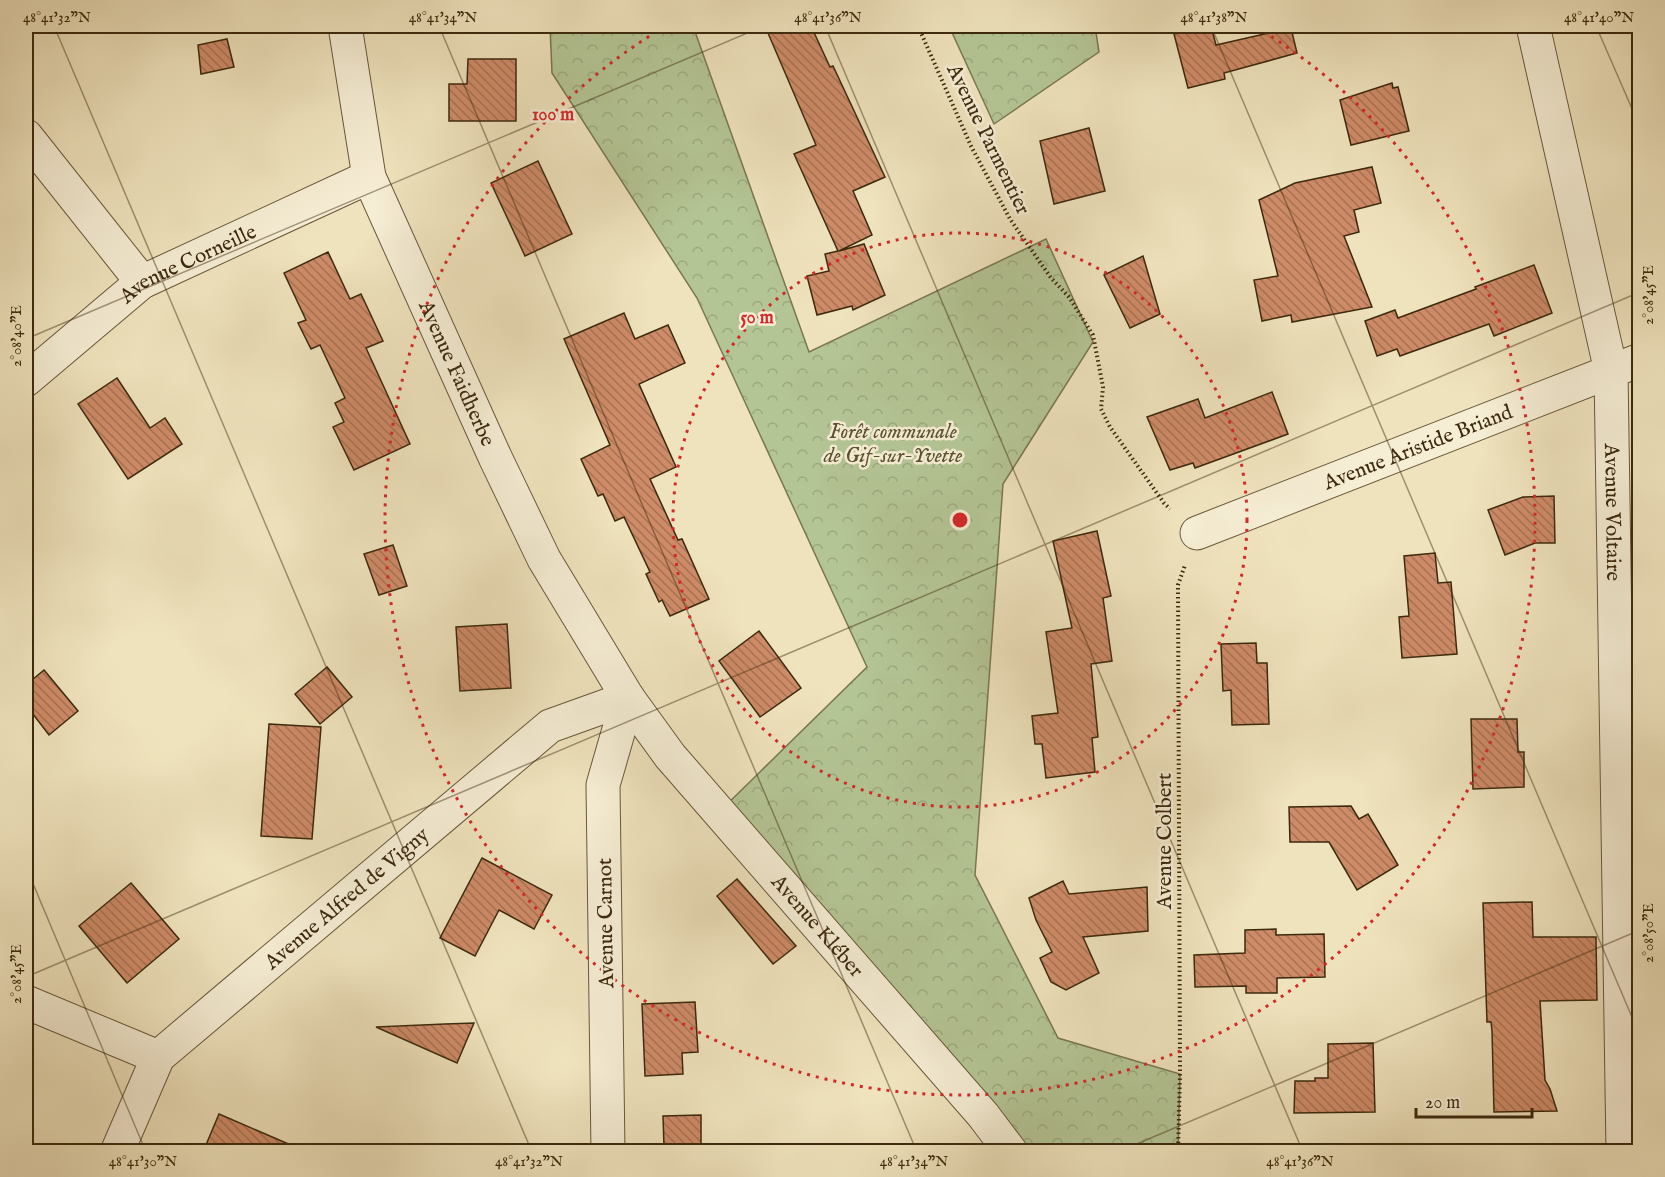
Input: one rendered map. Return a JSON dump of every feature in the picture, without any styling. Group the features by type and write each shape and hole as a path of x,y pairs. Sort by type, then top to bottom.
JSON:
{"street":[{"name":"Avenue Faidherbe","path":"345,26 369,177 495,457 544,559 628,698"},
{"name":"Avenue Voltaire","path":"1533,26 1625,365 1630,1105 1623,1152"},
{"path":"26,136 142,282"},
{"name":"Avenue Corneille","path":"26,380 142,282 369,177"},
{"name":"Avenue Aristide Briand","path":"1197,533 1625,365"},
{"name":"Avenue Alfred de Vigny","path":"117,1152 158,1057 550,726 628,698"},
{"name":"Avenue Carnot","path":"608,1152 603,785 628,698"},
{"name":"Avenue Kléber","path":"628,698 670,756 718,813 982,1115 1011,1152"},
{"path":"26,1002 158,1057"}],"path":[{"name":"Avenue Parmentier","path":"918,26 970,146 1010,219 1051,278 1069,297 1093,335 1102,387 1101,409 1110,427 1164,503 1197,533"},
{"name":"Avenue Colbert","path":"1178,1152 1180,1062 1178,585 1197,533"}],"green space":[{"name":"Forêt communale de Gif-sur-Yvette","path":"550,26 693,26 809,352 1046,239 1093,342 1003,484 975,875 1058,1038 1180,1074 1178,1151 1011,1151 718,813 867,667 697,298 552,73"},
{"path":"949,26 1095,26 1099,52 994,124"}],"building":[{"path":"765,26 811,26 830,67 833,66 885,177 853,191 872,235 839,251 864,244 885,295 853,310 852,306 817,315 807,276 829,271 825,254 838,251 794,154 816,145"},
{"path":"1211,26 1216,45 1291,28 1297,53 1224,73 1225,79 1188,88 1174,34"},
{"path":"227,39 234,67 201,74 198,45"},
{"path":"468,59 516,59 516,121 449,121 449,84 467,84"},
{"path":"1392,83 1393,88 1398,87 1409,131 1351,145 1340,100"},
{"path":"1089,128 1105,191 1054,204 1040,141"},
{"path":"538,161 572,234 525,256 491,183"},
{"path":"1372,167 1381,203 1354,210 1359,232 1344,236 1372,307 1292,322 1291,315 1262,321 1254,280 1278,276 1259,200 1295,183"},
{"path":"328,252 350,299 361,294 383,341 366,348 410,444 354,470 333,427 344,422 335,403 345,398 320,345 311,349 298,323 306,320 284,273"},
{"path":"1143,256 1160,314 1130,328 1104,275"},
{"path":"1534,265 1552,313 1494,336 1489,324 1400,356 1397,349 1377,356 1365,321 1395,310 1398,318"},
{"path":"624,313 635,339 668,325 685,363 639,384 676,467 650,479 678,540 682,539 709,599 670,616 662,600 659,602 646,574 650,572 624,517 615,521 603,494 598,496 581,459 610,445 564,339"},
{"path":"117,378 150,428 165,418 182,444 128,479 78,404"},
{"path":"1272,392 1288,434 1195,468 1193,463 1170,470 1147,417 1198,399 1205,418"},
{"path":"1554,496 1555,543 1535,543 1505,555 1488,510 1523,497"},
{"path":"1097,531 1111,596 1103,598 1112,661 1091,664 1098,737 1092,738 1095,772 1046,778 1042,744 1035,744 1032,716 1058,713 1046,632 1072,628 1053,541"},
{"path":"393,545 407,586 379,595 364,554"},
{"path":"1435,553 1438,583 1451,582 1457,654 1402,658 1399,617 1409,616 1404,556"},
{"path":"507,624 511,688 460,691 456,627"},
{"path":"759,631 801,688 760,717 719,661"},
{"path":"1256,643 1257,663 1267,663 1269,724 1232,725 1231,690 1223,691 1221,644"},
{"path":"327,667 352,697 320,724 295,694"},
{"path":"44,670 78,711 49,735 26,705 26,685"},
{"path":"1471,719 1517,719 1518,752 1524,752 1524,787 1473,789"},
{"path":"269,724 321,727 312,839 261,836"},
{"path":"1351,806 1359,819 1368,814 1398,865 1357,890 1329,842 1290,842 1289,807"},
{"path":"482,858 552,895 534,929 499,910 475,956 440,938"},
{"path":"737,879 796,946 773,964 717,896"},
{"path":"1063,881 1069,894 1147,887 1148,931 1083,937 1099,973 1066,990 1051,982 1040,958 1052,952 1036,920 1029,898"},
{"path":"131,883 179,939 127,983 79,926"},
{"path":"1532,902 1533,937 1596,937 1597,1000 1540,1001 1545,1080 1557,1111 1494,1112 1492,1031 1491,1022 1487,1022 1483,903"},
{"path":"1276,929 1276,935 1324,934 1325,977 1277,978 1277,993 1246,993 1246,986 1195,987 1194,955 1245,953 1245,930"},
{"path":"695,1002 698,1052 682,1053 683,1074 645,1076 642,1004"},
{"path":"474,1023 457,1063 376,1027 445,1024"},
{"path":"1373,1043 1375,1112 1294,1113 1295,1081 1315,1081 1315,1078 1328,1078 1328,1044"},
{"path":"219,1114 307,1152 203,1152"},
{"path":"701,1115 701,1146 664,1147 663,1116"}]}
